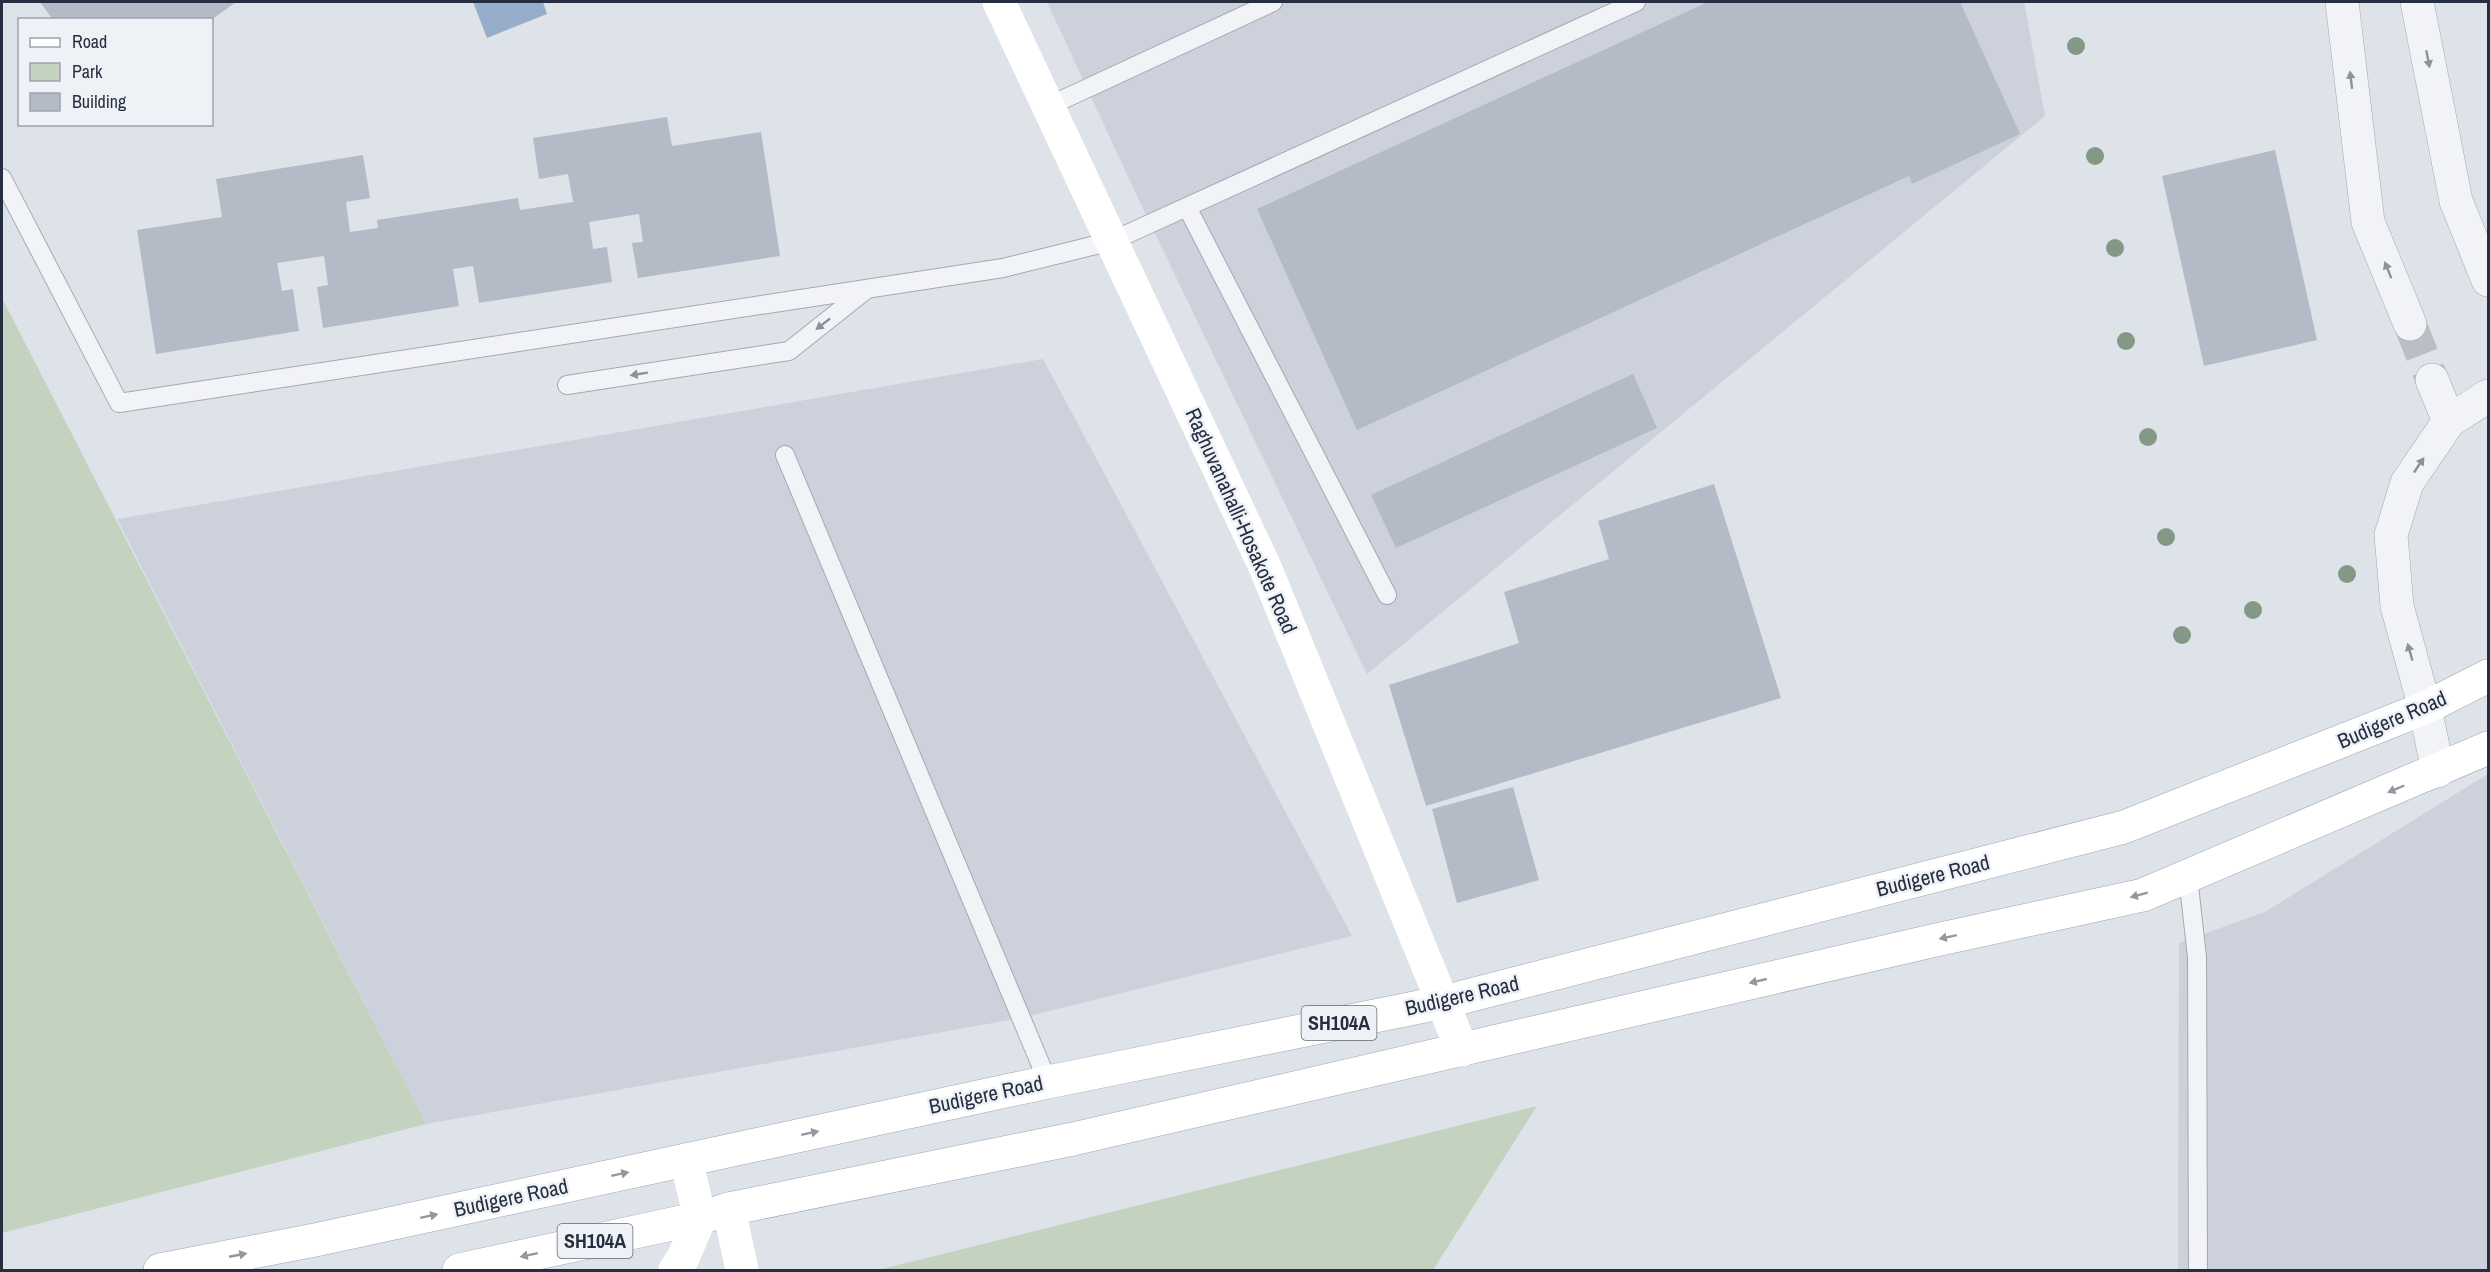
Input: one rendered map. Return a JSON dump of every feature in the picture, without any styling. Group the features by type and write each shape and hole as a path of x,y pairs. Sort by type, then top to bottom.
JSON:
{"main road":[{"name":"Raghuvanahalli-Hosakote Road","path":"999,2 1265,567 1462,1050"},
{"name":"Budigere Road","path":"160,1270 315,1240 1048,1082 1444,1002 2124,827 2425,708 2488,676"},
{"name":"SH104A","path":"459,1270 1073,1139 1936,940 2144,895 2488,748"},
{"path":"686,1160 742,1270"},
{"path":"675,1270 714,1214"}],"street":[{"path":"2342,2 2368,222 2410,324"},
{"path":"2417,2 2456,201 2488,280"},
{"path":"2432,380 2448,421"},
{"path":"2438,771 2425,708 2397,606 2391,535 2407,483 2448,421 2488,396"}],"lane":[{"path":"1049,106 1273,2"},
{"path":"2,178 119,403 1003,268 1112,241 1636,2"},
{"path":"1186,207 1387,595"},
{"path":"567,385 789,351 869,288"},
{"path":"785,455 1048,1082"},
{"path":"2188,877 2197,957 2198,1270"}],"shaded area":[{"path":"1047,2 2024,2 2045,116 1367,674 1137,196"},
{"path":"1043,359 1352,936 1021,1018 426,1124 117,519"},
{"path":"2488,774 2488,1270 2178,1270 2179,943 2265,912"}],"green space":[{"path":"2,298 426,1124 2,1233"},
{"path":"1537,1106 1433,1270 878,1270"}],"water":[{"path":"473,2 543,2 547,14 487,38"}],"building":[{"path":"40,2 236,2 213,19 52,18"},
{"path":"1708,2 1960,2 2020,134 1912,184 1909,176 1357,430 1257,209"},
{"path":"667,117 672,146 761,132 780,256 638,278 632,243 643,242 639,214 589,222 593,249 607,247 612,282 479,303 473,266 453,269 459,306 323,328 317,287 328,285 324,256 277,263 282,291 293,289 299,331 156,354 137,230 222,217 216,179 363,155 370,198 346,202 350,232 378,228 377,220 518,198 520,210 573,202 568,174 539,179 533,138"},
{"path":"2275,150 2317,340 2204,366 2162,176"},
{"path":"1633,374 1657,428 1396,548 1371,495"},
{"path":"1714,484 1781,698 1426,806 1389,685 1519,643 1504,592 1609,559 1598,521"},
{"path":"1513,787 1539,880 1457,903 1432,809"}],"tunnel":[{"path":"2410,324 2432,380"}]}
